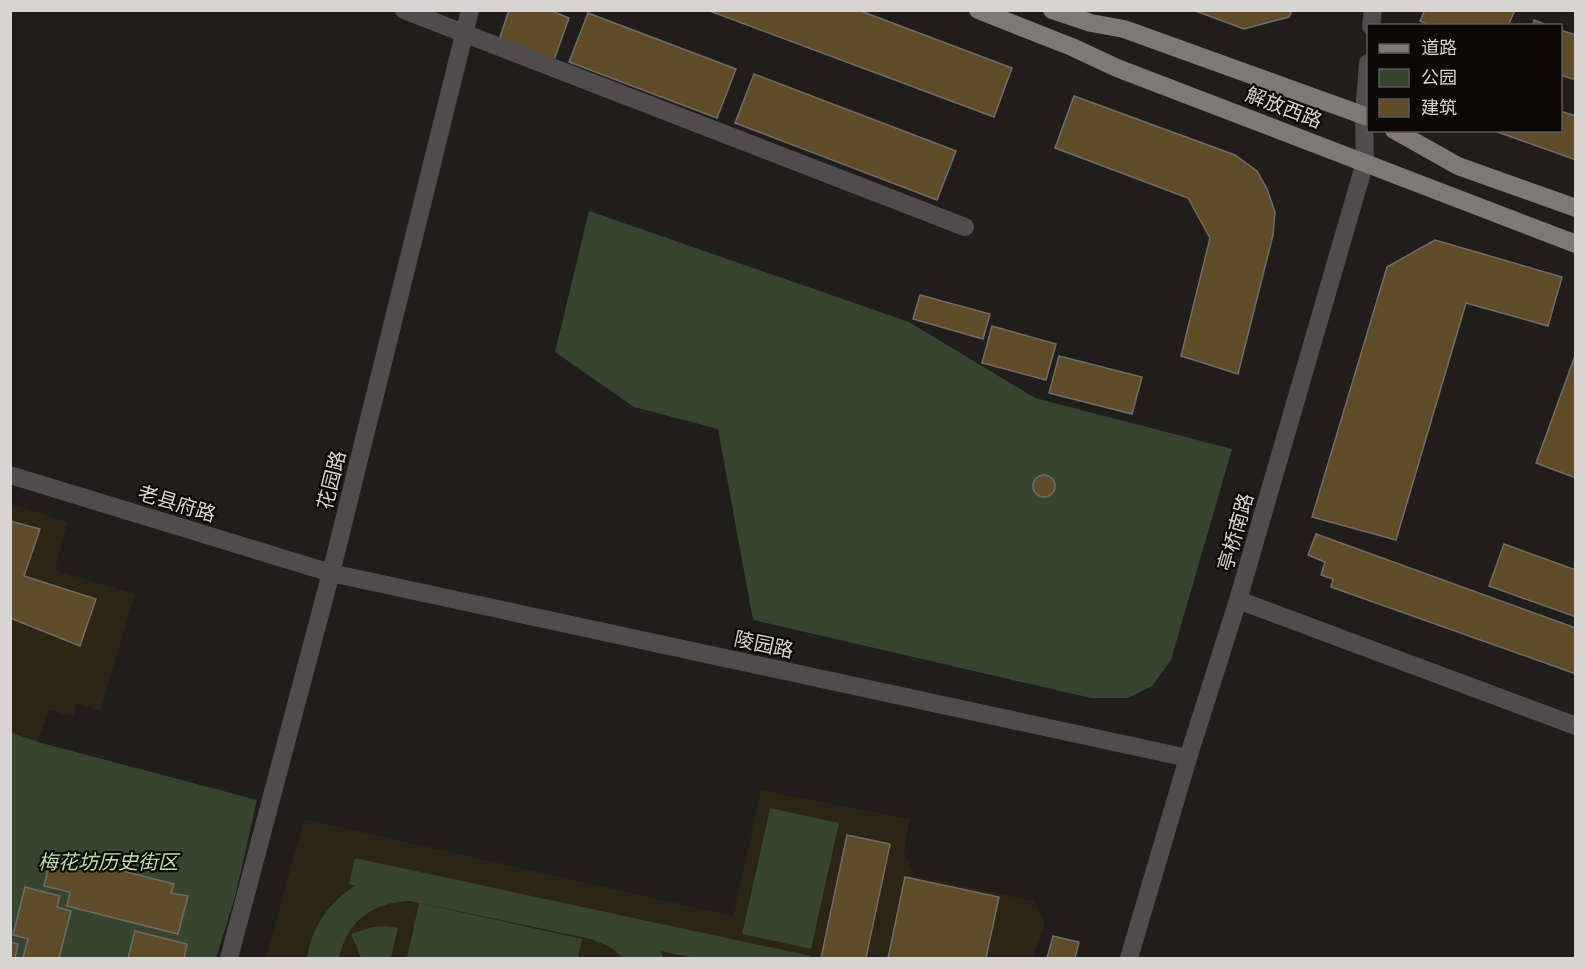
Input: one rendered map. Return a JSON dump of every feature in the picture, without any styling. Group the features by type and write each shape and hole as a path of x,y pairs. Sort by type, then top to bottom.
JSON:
{"main road":[{"name":"解放西路","path":"978,10 1072,47 1117,68 1575,244"},
{"name":"解放西路","path":"1052,10 1091,23 1124,29 1366,116"},
{"path":"1398,132 1458,166 1575,208"}],"street":[{"path":"404,10 965,227"},
{"name":"花园路","path":"229,958 332,573 470,10"},
{"name":"亭桥南路","path":"1129,958 1188,758 1238,600 1365,162 1367,90"},
{"name":"老县府路","path":"10,475 332,573"},
{"name":"陵园路","path":"332,573 1188,758"},
{"path":"1238,600 1575,726"}],"shaded area":[{"path":"10,504 68,522 55,570 135,594 100,711 76,703 74,717 49,710 38,742 11,732"},
{"path":"761,790 910,819 904,852 915,876 1034,901 1045,924 1033,958 266,958 304,819 733,916"}],"green space":[{"path":"589,211 909,322 1035,398 1232,449 1171,660 1152,686 1128,698 1091,698 753,620 718,429 634,407 555,352"},
{"name":"梅花坊历史街区","path":"10,732 38,742 257,800 235,897 216,958 11,958"},
{"path":"770,808 839,823 811,949 742,934"},
{"path":"355,858 811,956 810,958 696,958 660,951 664,958 623,958 610,947 591,939 410,901 384,905 364,916 348,934 339,958 307,958 317,926 329,908 355,886 349,884"},
{"path":"419,903 582,939 578,958 407,958"},
{"path":"372,927 398,928 391,958 361,958 351,934"}],"building":[{"path":"509,10 549,10 569,18 554,60 499,40"},
{"path":"707,10 858,10 1012,68 994,117"},
{"path":"1193,10 1292,10 1289,17 1244,29"},
{"path":"1425,10 1515,10 1509,24 1428,24 1420,21"},
{"path":"588,13 736,69 717,118 569,62"},
{"path":"1562,31 1576,35 1576,80 1562,76"},
{"path":"754,74 956,151 937,200 735,123"},
{"path":"1074,96 1235,155 1257,171 1267,189 1275,212 1273,235 1238,374 1181,356 1210,238 1188,198 1055,148"},
{"path":"1562,112 1576,116 1576,160 1498,132 1562,132"},
{"path":"1435,240 1562,277 1548,326 1466,303 1396,540 1312,517 1387,267"},
{"path":"920,295 990,314 983,339 913,319"},
{"path":"992,326 1056,344 1046,380 982,363"},
{"path":"1576,353 1576,478 1536,463"},
{"path":"1059,356 1142,377 1132,414 1049,393"},
{"path":"1044,475 1052,478 1055,486 1052,494 1044,497 1036,494 1033,486 1036,478"},
{"path":"10,521 40,529 24,576 96,599 80,646 10,618"},
{"path":"1316,534 1576,628 1576,674 1331,587 1333,579 1321,575 1325,562 1308,555"},
{"path":"1504,544 1576,570 1576,617 1489,586"},
{"path":"847,835 890,844 866,958 821,958"},
{"path":"52,853 174,884 171,893 188,896 178,934 67,906 70,892 44,886"},
{"path":"905,877 999,897 986,958 888,958"},
{"path":"25,887 60,896 57,907 71,911 59,958 23,958 28,939 13,935"},
{"path":"135,931 187,944 184,958 128,958"},
{"path":"1053,936 1079,942 1075,958 1047,958"},
{"path":"10,942 18,944 15,958 10,958"}]}
